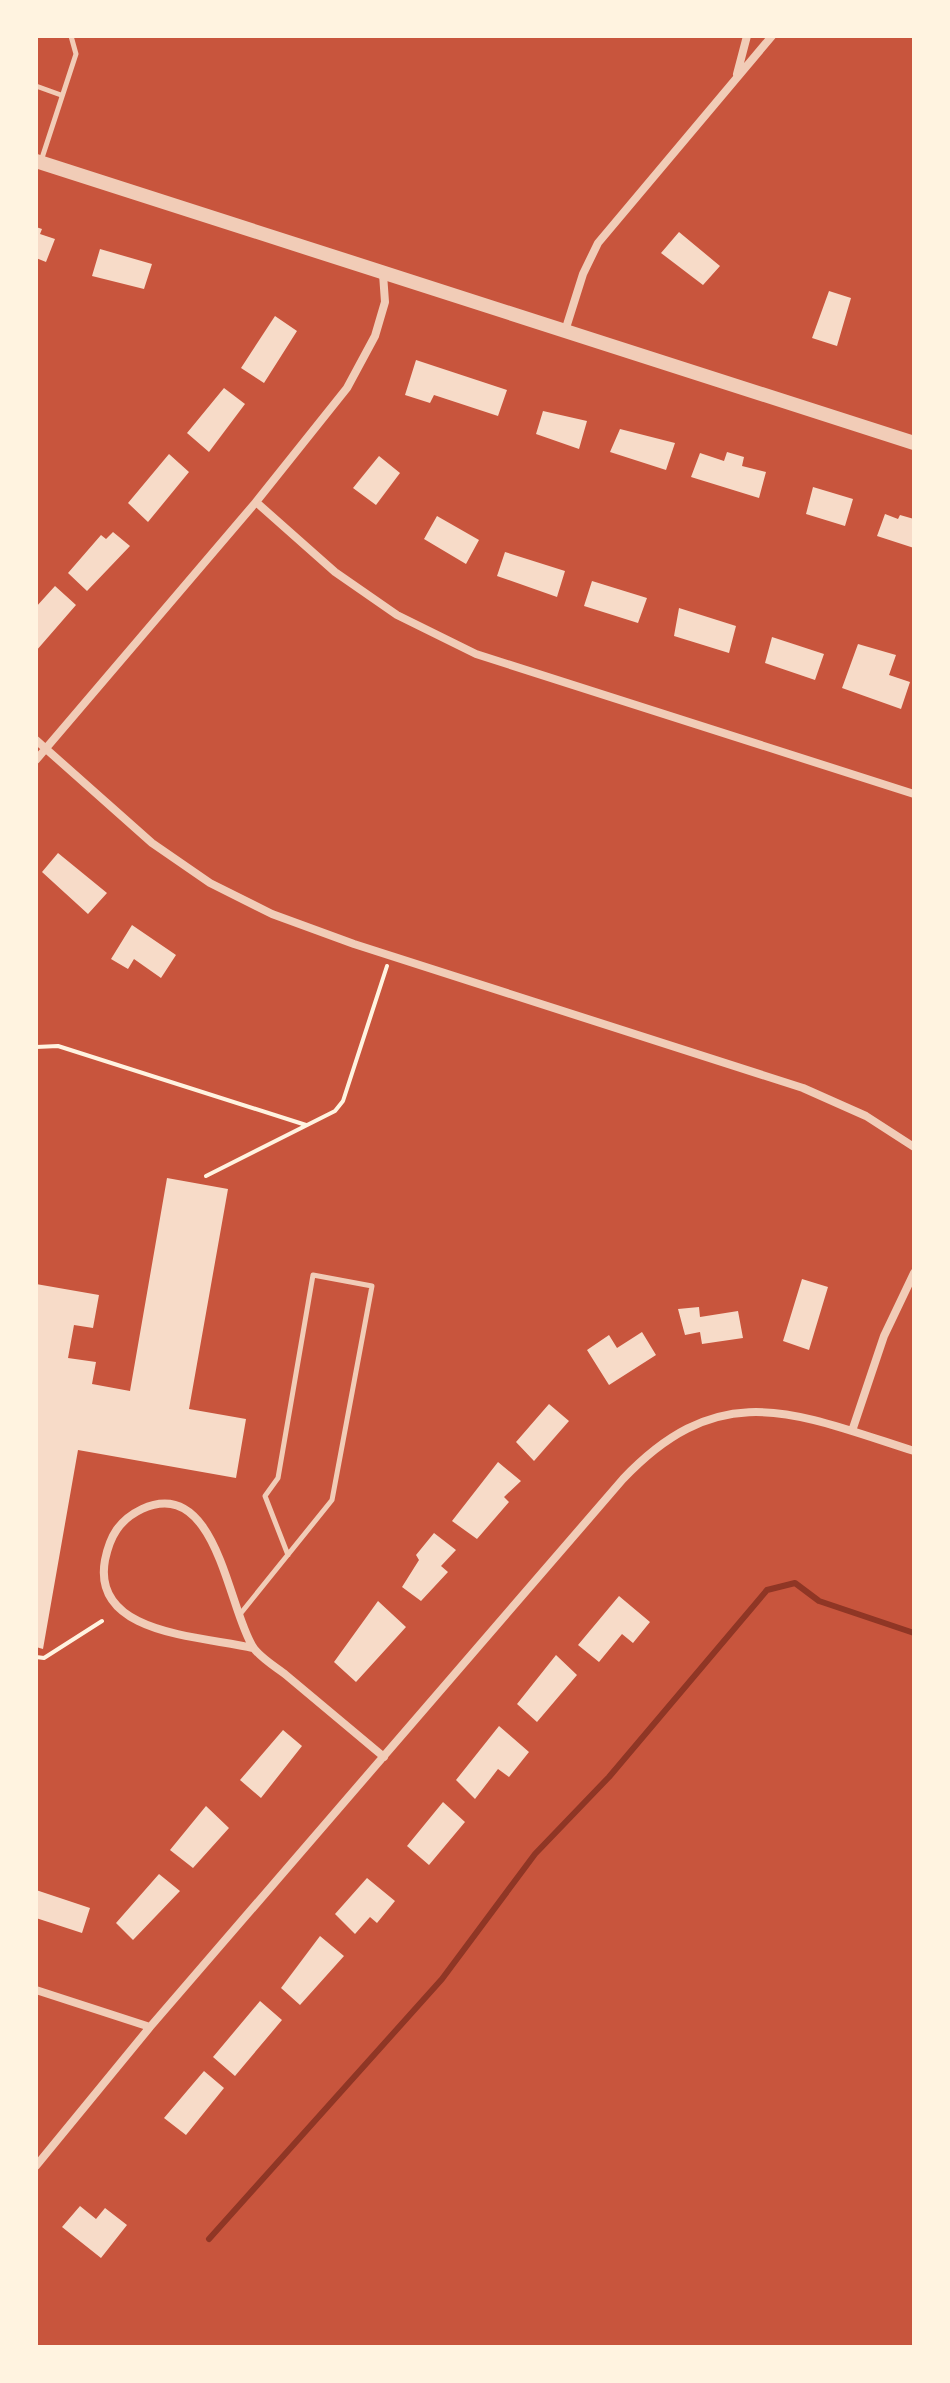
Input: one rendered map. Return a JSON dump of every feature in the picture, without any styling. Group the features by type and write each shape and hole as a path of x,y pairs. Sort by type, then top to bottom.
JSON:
{"street":[{"path":"735,79 747,36"},
{"path":"565,331 583,274 598,243 772,36"},
{"path":"38,162 914,443"},
{"path":"36,760 256,502 316,429 362,365 385,302 383,274"},
{"path":"256,502 335,572 397,615 476,654 914,794"},
{"path":"36,740 152,843 210,883 272,914 390,956 803,1088 866,1116 914,1147"},
{"path":"852,1431 884,1336 914,1273"},
{"path":"36,2166 150,2027 623,1479 664,1440 714,1416 742,1411 772,1412 852,1431 914,1451"},
{"path":"253,1648 206,1529 181,1507 150,1506 124,1518 109,1543 103,1573 109,1594 127,1617 154,1629 253,1648 384,1757"},
{"path":"36,1990 150,2027"}],"lane":[{"path":"38,162 76,54 71,36"},
{"path":"36,86 62,95"},
{"path":"241,1613 288,1555 332,1500 372,1286 313,1275 278,1478 265,1496 288,1555"}],"path":[{"path":"206,1176 335,1111 343,1101 390,956"},
{"path":"36,1047 58,1046 306,1125"},
{"path":"36,1657 44,1658 102,1621"}],"building":[{"path":"36,227 42,229 40,234 55,239 46,262 36,258"},
{"path":"679,232 720,266 703,285 661,253"},
{"path":"100,249 152,264 144,289 92,276"},
{"path":"829,291 851,298 837,346 812,338"},
{"path":"275,316 297,331 264,383 241,368"},
{"path":"416,360 507,390 498,416 434,395 430,403 405,395"},
{"path":"224,388 245,404 209,452 187,433"},
{"path":"543,411 587,421 579,449 536,434"},
{"path":"620,429 675,443 666,470 610,452"},
{"path":"727,452 744,457 742,466 766,472 759,498 691,477 700,453 724,461"},
{"path":"169,454 189,472 148,522 128,503"},
{"path":"379,456 400,473 376,505 353,488"},
{"path":"813,487 853,499 845,526 806,514"},
{"path":"885,514 898,519 900,515 914,519 914,548 877,536"},
{"path":"437,516 479,540 466,564 424,539"},
{"path":"113,532 130,546 87,591 68,573 101,535 106,539"},
{"path":"505,552 565,571 557,597 497,576"},
{"path":"592,581 647,598 638,623 584,606"},
{"path":"55,586 76,605 36,651 36,607"},
{"path":"679,608 736,626 729,653 674,636"},
{"path":"772,637 824,654 815,680 765,663"},
{"path":"858,644 896,655 889,675 910,682 901,709 842,688"},
{"path":"58,853 107,893 88,914 42,872"},
{"path":"132,925 176,955 161,978 134,959 128,969 111,959"},
{"path":"167,1178 228,1189 189,1409 246,1419 236,1478 78,1450 43,1649 36,1647 36,1284 99,1295 93,1328 74,1325 68,1358 96,1362 92,1384 130,1391"},
{"path":"802,1279 828,1287 809,1350 783,1341"},
{"path":"699,1307 700,1317 738,1311 743,1338 702,1344 700,1332 685,1335 678,1309"},
{"path":"642,1332 656,1355 609,1385 587,1350 609,1335 617,1348"},
{"path":"549,1404 569,1421 534,1461 516,1442"},
{"path":"498,1462 521,1481 504,1497 509,1502 477,1539 452,1521"},
{"path":"434,1533 456,1550 441,1566 448,1572 421,1601 402,1587 419,1560 416,1555"},
{"path":"619,1596 650,1622 633,1643 622,1634 599,1662 578,1645"},
{"path":"378,1601 406,1627 356,1682 334,1662"},
{"path":"556,1655 577,1675 537,1722 517,1704"},
{"path":"499,1726 529,1752 509,1777 498,1769 475,1799 456,1780"},
{"path":"283,1730 302,1746 261,1798 240,1780"},
{"path":"443,1802 465,1822 429,1865 407,1846"},
{"path":"206,1806 229,1828 193,1868 170,1850"},
{"path":"159,1874 180,1891 133,1940 116,1923"},
{"path":"367,1878 395,1901 377,1923 370,1917 355,1934 335,1914"},
{"path":"36,1890 90,1908 82,1933 36,1918"},
{"path":"320,1936 344,1956 300,2005 281,1988"},
{"path":"260,2001 282,2020 235,2076 213,2057"},
{"path":"204,2071 224,2088 186,2135 164,2118"},
{"path":"80,2206 96,2219 105,2208 127,2225 101,2258 62,2227"}],"waterway":[{"path":"209,2239 442,1979 535,1854 609,1777 767,1590 795,1583 819,1601 914,1633"}]}
